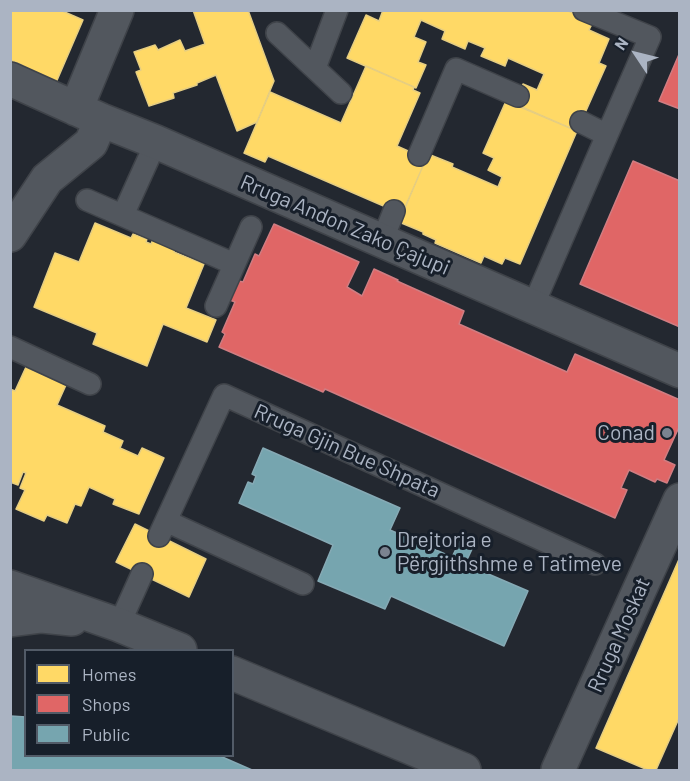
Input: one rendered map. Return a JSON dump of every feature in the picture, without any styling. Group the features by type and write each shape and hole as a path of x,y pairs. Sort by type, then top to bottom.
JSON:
{"street":[{"path":"10,235 47,179 91,142 88,114 117,10"},
{"name":"Rruga Andon Zako Çajupi","path":"10,80 680,371"},
{"name":"Rruga Moskat","path":"558,771 680,500"},
{"path":"10,586 119,625 175,649"},
{"path":"10,620 42,616 119,625"},
{"path":"234,674 464,771"}],"lane":[{"path":"315,68 336,10"},
{"path":"533,306 650,38 584,10"},
{"path":"277,33 341,93"},
{"path":"419,155 456,69 518,96"},
{"path":"581,122 607,135"},
{"path":"123,215 156,142"},
{"path":"87,200 234,264"},
{"path":"382,241 394,211"},
{"path":"216,306 251,227"},
{"path":"10,347 90,384"},
{"name":"Rruga Gjin Bue Shpata","path":"303,584 163,528 224,395 595,564"},
{"path":"119,625 142,574"}],"building: Homes":[{"path":"10,10 60,10 83,20 55,85 19,70 22,65 10,60"},
{"path":"193,10 248,10 274,81 257,122 237,131 216,75 197,85 173,93 174,98 149,106 136,72 141,70 134,52 155,45 158,50 180,40 185,51 205,44"},
{"path":"383,10 566,10 593,22 589,30 609,39 599,63 606,66 577,131 515,104 523,84 537,90 544,74 508,58 505,66 481,56 485,48 468,41 465,49 442,39 445,31 421,20 414,37 426,42 418,62 426,65 416,88 347,58 366,15 379,21"},
{"path":"366,66 414,87 413,90 420,93 397,146 426,159 402,214 268,156 265,162 244,153 270,92 341,123"},
{"path":"506,101 577,131 520,264 505,258 502,264 484,256 481,263 435,243 436,240 423,232 399,222 428,154 498,187 502,177 488,170 494,158 483,153"},
{"path":"95,223 131,238 133,234 147,239 146,242 151,244 155,234 177,243 174,252 204,264 186,308 216,320 207,342 163,324 147,366 93,344 97,333 34,307 55,253 79,262"},
{"path":"26,367 66,385 57,405 105,426 103,432 123,441 120,448 138,456 142,448 164,458 139,514 113,504 115,499 89,487 81,506 75,504 67,523 47,515 44,521 16,509 25,490 20,488 26,473 23,472 18,485 10,482 10,389 15,391"},
{"path":"135,524 206,559 189,597 116,562"},
{"path":"680,557 680,716 656,770 648,770 596,748"}],"building: Shops":[{"path":"680,52 680,109 659,101"},
{"path":"633,161 680,181 680,327 580,284"},
{"path":"274,224 359,262 347,287 362,296 374,269 464,311 459,324 567,372 575,354 680,400 680,425 664,460 675,465 667,483 657,479 655,482 629,470 621,488 627,490 615,518 325,389 323,392 219,347 225,334 222,332 235,302 230,300 239,281 243,282 255,254 259,256"}],"building: Public":[{"name":"Drejtoria e Përgjithshme e Tatimeve","path":"263,448 400,508 390,530 452,557 460,541 473,547 465,564 528,591 504,646 391,596 385,609 318,581 333,545 239,503 248,482 253,484 256,476 252,474"},
{"path":"11,716 24,717 24,757 222,757 252,770 10,770"}],"place":[{"name":"Conad","path":"667,433"},
{"name":"Drejtoria e Përgjithshme e Tatimeve","path":"385,552"}]}
